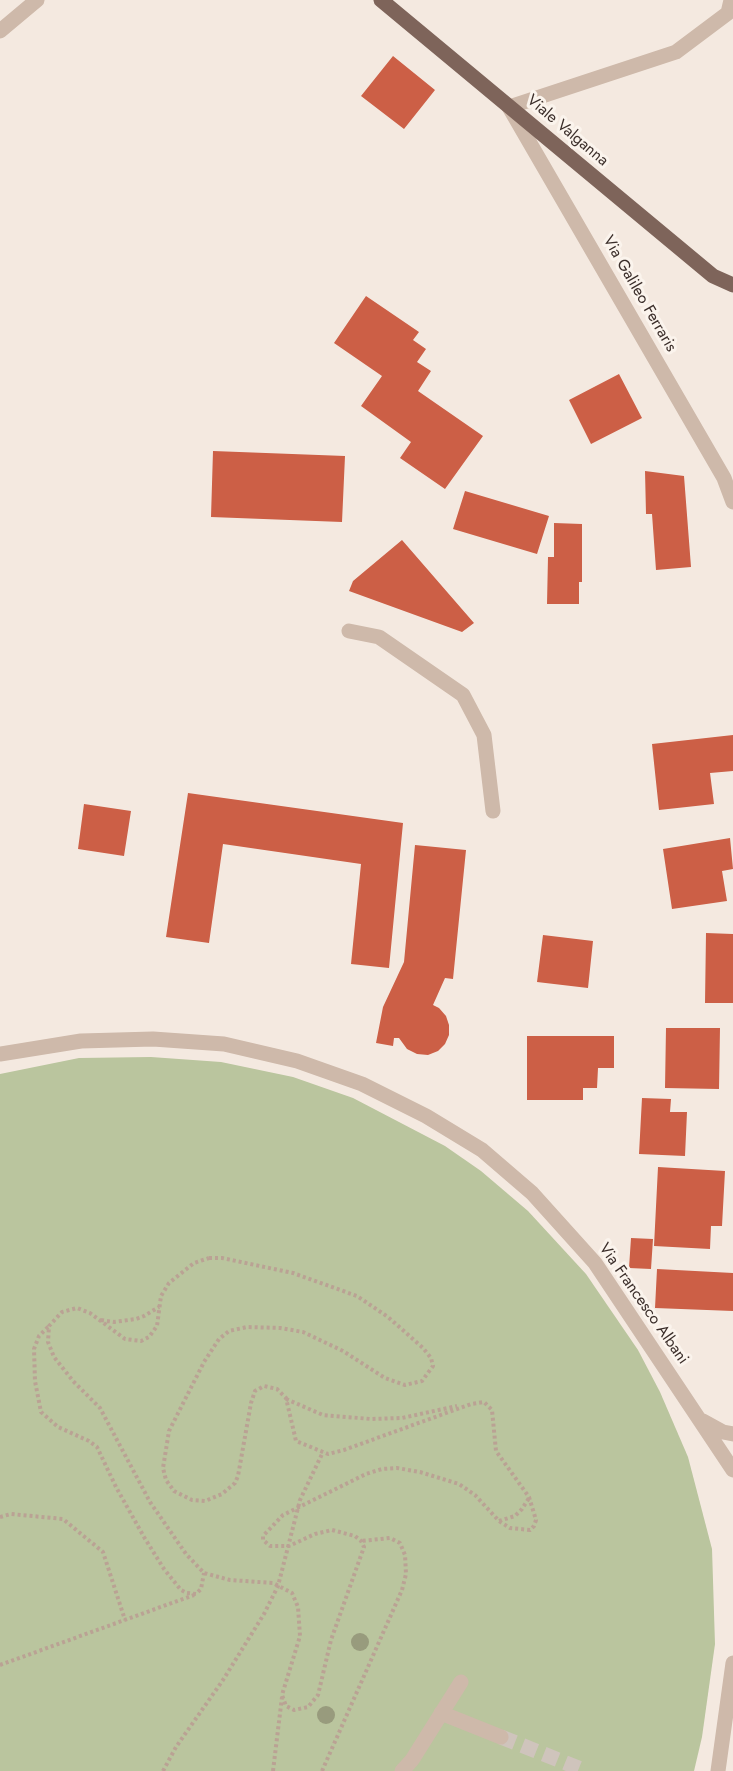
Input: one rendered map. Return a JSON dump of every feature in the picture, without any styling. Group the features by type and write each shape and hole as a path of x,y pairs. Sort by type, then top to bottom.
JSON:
{"main road":[{"name":"Viale Valganna","path":"381,0 713,276 733,285"}],"street":[{"path":"0,31 37,0"},
{"path":"508,107 676,52 729,13 731,0"},
{"name":"Via Galileo Ferraris","path":"508,107 724,478 733,502"},
{"path":"349,631 379,637 463,695 484,735 493,811"},
{"name":"Via Francesco Albani","path":"0,1054 81,1041 153,1038 224,1044 297,1061 351,1080 426,1116 482,1150 532,1193 595,1263 733,1470"},
{"path":"699,1418 723,1432 733,1434"},
{"path":"718,1771 733,1662"},
{"path":"402,1771 412,1760 461,1682"},
{"path":"441,1713 501,1737"}],"path":[{"path":"196,1594 181,1590 164,1569 122,1497 97,1447 58,1427 41,1412 35,1381 34,1349 39,1336 62,1312 77,1308 90,1313 125,1340 141,1341 149,1336 157,1326 161,1296 169,1283 194,1263 208,1258 222,1258 293,1273 357,1296 388,1317 431,1358 433,1366 422,1381 405,1384 385,1378 343,1351 303,1332 246,1327 229,1331 219,1339 204,1362 168,1431 163,1468 166,1480 174,1491 192,1500 206,1501 222,1494 235,1483 251,1403 255,1391 264,1386 277,1389 286,1398 323,1415 371,1419 402,1418 484,1402 492,1410 496,1450 529,1497 536,1520 530,1530 510,1528 499,1521 475,1495 459,1484 420,1472 397,1468 382,1469 366,1474 298,1507 283,1515 263,1536 263,1540 270,1546 289,1546 315,1534 332,1530 355,1536 361,1541 363,1547 331,1640 318,1695 308,1707 294,1710 286,1706 282,1695"},
{"path":"100,1320 114,1322 136,1319 160,1307"},
{"path":"49,1326 48,1342 54,1357 73,1381 100,1408 150,1502 186,1554 204,1573 230,1580 273,1583 292,1593 298,1607 300,1636 282,1695 273,1771"},
{"path":"286,1398 296,1441 328,1454 471,1404"},
{"path":"163,1771 176,1747 223,1680 264,1614 278,1586 298,1507 323,1452"},
{"path":"499,1521 515,1516 529,1497"},
{"path":"0,1517 11,1514 63,1519 95,1545 103,1552 125,1620"},
{"path":"322,1771 402,1590 406,1574 405,1555 400,1543 390,1538 361,1541"},
{"path":"0,1665 196,1594 201,1588 204,1573"}],"green space":[{"path":"151,1057 221,1062 293,1077 353,1098 445,1146 481,1171 528,1211 586,1274 638,1350 660,1392 688,1457 712,1549 715,1644 702,1737 694,1771 0,1771 0,1074 79,1058"}],"building":[{"path":"393,56 435,90 404,129 361,96"},
{"path":"366,296 419,332 413,340 426,349 417,362 431,371 418,391 483,436 445,489 400,458 411,442 361,406 382,376 334,343"},
{"path":"619,374 642,418 591,444 569,400"},
{"path":"213,451 345,456 342,522 211,517"},
{"path":"645,471 684,476 691,567 656,570 652,514 646,514"},
{"path":"465,491 549,516 537,554 453,529"},
{"path":"554,523 582,524 582,582 579,582 579,604 547,604 548,557 554,557"},
{"path":"402,540 474,623 462,632 349,591 353,581"},
{"path":"733,735 733,771 710,773 714,804 659,810 652,744"},
{"path":"188,793 403,823 389,968 351,964 361,864 223,844 209,943 166,937"},
{"path":"84,804 131,811 124,856 78,849"},
{"path":"730,838 733,869 722,871 727,901 672,909 663,849"},
{"path":"415,845 466,850 453,979 445,978 433,1005 446,1016 449,1035 445,1044 438,1051 428,1055 417,1054 407,1049 399,1038 394,1038 393,1046 376,1043 383,1007 404,962"},
{"path":"706,933 733,934 733,1003 705,1003"},
{"path":"543,935 593,941 588,988 537,982"},
{"path":"666,1028 720,1028 719,1089 665,1088"},
{"path":"527,1036 614,1036 614,1068 598,1068 597,1088 583,1088 583,1100 527,1100"},
{"path":"642,1098 671,1099 670,1112 687,1112 685,1156 639,1154"},
{"path":"658,1167 725,1171 722,1226 711,1226 710,1249 654,1246"},
{"path":"631,1238 653,1239 651,1269 629,1268"},
{"path":"657,1269 733,1273 733,1311 655,1308"}],"tunnel":[{"path":"501,1737 586,1771"}]}
